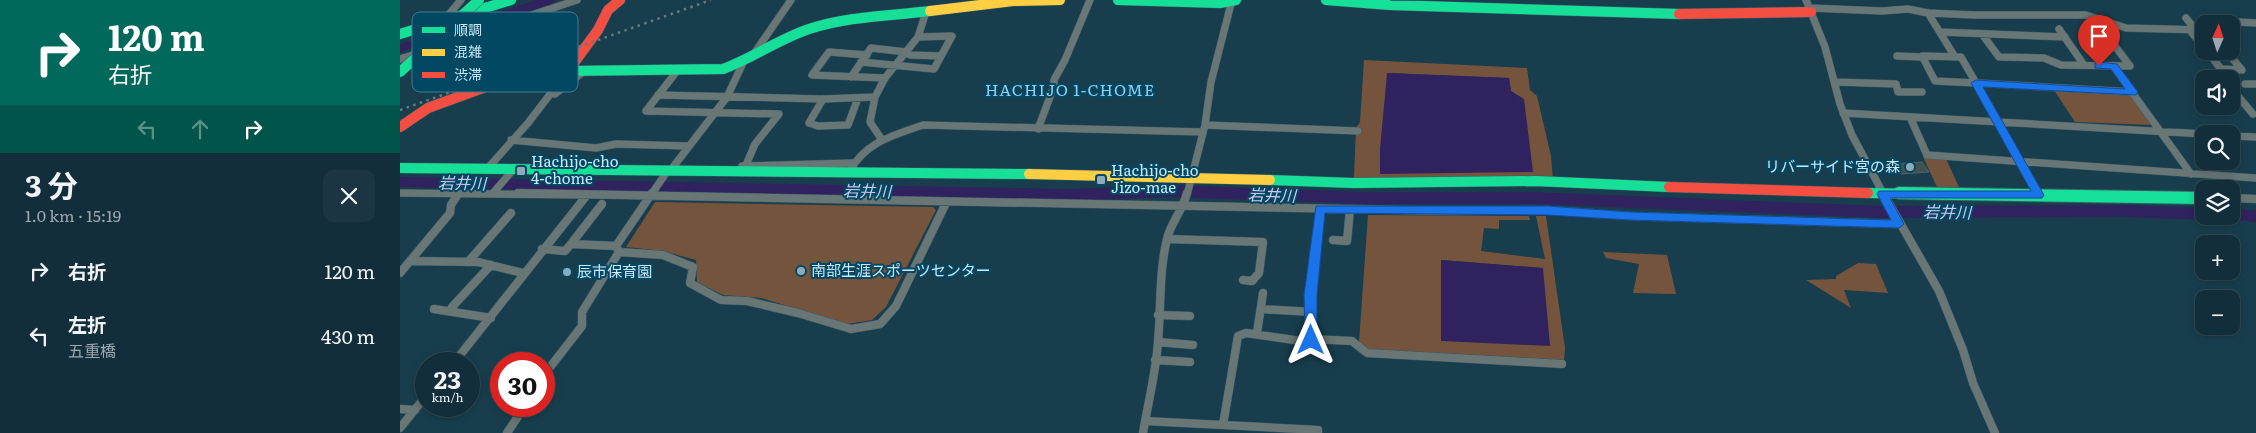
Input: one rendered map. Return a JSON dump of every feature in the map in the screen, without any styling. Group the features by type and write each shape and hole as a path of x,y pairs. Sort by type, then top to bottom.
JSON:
{"main road":[{"path":"455,12 469,0"},
{"path":"463,12 479,5 511,0"},
{"path":"578,57 598,30 608,10 620,0"},
{"path":"578,72 723,69 747,61 794,34 828,24 1013,1 1060,0"},
{"path":"1118,0 1220,3 1234,0"},
{"path":"1326,0 1390,5 1676,14 1810,10"},
{"path":"400,34 412,30"},
{"path":"400,61 412,50"},
{"path":"400,72 412,62"},
{"path":"400,127 428,108 472,92"},
{"path":"400,168 668,172 851,167 1190,180 1354,183 1536,181 1884,196 2038,195 2195,198"}],"street":[{"path":"450,12 460,0"},
{"path":"479,5 488,0"},
{"path":"542,12 577,0"},
{"path":"555,362 582,326 582,312 617,249 652,195 727,97 747,61 791,0"},
{"path":"1038,129 1054,86 1054,80 1065,60 1090,0"},
{"path":"1143,433 1158,342 1158,315 1167,239 1174,221 1184,205 1204,129 1211,82 1234,0"},
{"path":"1806,0 1826,47 1843,113 1852,135 1898,222 1939,291 1950,316 1973,383 1995,433"},
{"path":"1810,10 1882,11 1908,9 1928,13 2086,15 2098,17 2118,27 2195,29"},
{"path":"882,140 870,122 875,97 886,78 918,37 926,12"},
{"path":"1928,13 1955,57"},
{"path":"2186,18 2195,34"},
{"path":"2240,22 2256,23"},
{"path":"1982,34 1999,57 2044,58 2061,65 2130,66 2102,28"},
{"path":"2060,29 2084,65"},
{"path":"1940,32 2065,37"},
{"path":"862,62 934,69 952,36 918,37"},
{"path":"851,76 871,48 906,52 910,55 941,56"},
{"path":"867,55 829,52 812,75 886,78"},
{"path":"1897,56 1961,57 2038,195"},
{"path":"400,61 412,57"},
{"path":"1922,57 1934,81 2133,92"},
{"path":"2234,60 2242,70 2240,70"},
{"path":"2114,66 2191,174"},
{"path":"676,71 646,110 779,114 754,144 748,154 746,165"},
{"path":"578,75 582,72"},
{"path":"1836,82 1896,84 1898,92 1922,92"},
{"path":"2245,84 2256,84"},
{"path":"487,170 552,92"},
{"path":"540,108 558,92"},
{"path":"658,95 823,99 875,97"},
{"path":"823,99 809,122 818,126 848,125 858,98"},
{"path":"2240,99 2253,114"},
{"path":"1843,113 2195,134"},
{"path":"1910,117 1926,155 2256,178"},
{"path":"718,171 746,165 851,167 869,148 882,140 923,125 1038,129 1358,131"},
{"path":"2240,136 2256,137"},
{"path":"511,140 596,148 616,144 689,146"},
{"path":"495,192 513,170"},
{"path":"400,193 458,194 495,192 587,196 652,195 946,203 1184,205 1320,209 1547,210 1630,216 1898,222"},
{"path":"401,270 411,261 450,213 451,205 458,194"},
{"path":"463,352 491,318 542,249 587,196"},
{"path":"2240,198 2256,199"},
{"path":"571,244 663,255 693,267 690,283 721,300 747,301 798,313 851,330 880,324 896,306 946,203"},
{"path":"542,249 566,251 602,204"},
{"path":"1311,340 1310,295 1320,209"},
{"path":"1333,240 1347,240 1350,209"},
{"path":"468,262 511,213"},
{"path":"1167,239 1263,242 1259,273 1252,281 1243,280"},
{"path":"411,261 468,262 491,265 523,273"},
{"path":"452,307 491,265"},
{"path":"1257,334 1263,293"},
{"path":"434,309 491,318"},
{"path":"1261,309 1311,312"},
{"path":"1158,315 1190,316"},
{"path":"1223,425 1238,336 1257,334 1285,340 1352,341 1367,353 1562,364"},
{"path":"1158,342 1193,345"},
{"path":"1155,360 1190,362"},
{"path":"400,409 415,410"},
{"path":"400,428 415,410"},
{"path":"507,433 518,417"},
{"path":"1145,421 1318,430 1318,433"}],"shaded area":[{"path":"1364,60 1527,68 1530,90 1537,96 1551,156 1553,180 1354,178 1356,128 1360,122","holes":["1387,73 1509,78 1511,91"]},
{"path":"1387,73 1509,78 1511,91 1524,99 1533,172 1380,174 1380,149"},
{"path":"2054,90 2126,94 2133,97 2151,125 2075,122"},
{"path":"1923,157 1946,159 1960,189 1938,189"},
{"name":"南部生涯スポーツセンター","path":"655,202 933,207 936,210 886,307 872,320 847,324 761,298 723,295 697,282 696,260 663,251 626,247"},
{"path":"1368,215 1529,216 1530,220 1499,220 1499,229 1484,228 1481,251 1545,259 1536,216 1546,216 1565,348 1564,360 1368,349 1359,342","holes":["1441,260 1542,268 1441,341"]},
{"path":"1603,252 1667,255 1676,294 1633,293 1639,264 1606,258"},
{"path":"1441,260 1543,268 1550,346 1441,341"},
{"path":"1858,263 1876,264 1888,293 1844,290 1851,308 1806,280 1836,279 1836,276"}],"building":[{"name":"リバーサイド宮の森","path":"1922,162 1929,172 1901,174 1892,164"}],"waterway":[{"path":"512,12 549,0"},
{"path":"400,48 412,44"},
{"name":"岩井川","path":"400,182 1068,195 1169,191 1367,198 1534,198 1881,212 2124,211 2195,214"},
{"name":"岩井川","path":"2240,215 2256,216"}],"railway":[{"path":"578,47 711,0"},
{"path":"400,110 451,92"}],"traffic: fast":[{"path":"466,12 479,0"},
{"path":"472,12 511,0"},
{"path":"1118,0 1220,3 1236,0"},
{"path":"1326,0 1390,5 1679,14"},
{"path":"578,71 723,69 811,28 861,18 930,11"},
{"path":"400,34 412,30"},
{"path":"400,72 412,61"},
{"path":"400,168 1029,174"},
{"path":"1270,180 1354,183 1536,181 1669,187"},
{"path":"1868,193 2195,198"}],"traffic: slow":[{"path":"930,11 1013,1 1060,0"},
{"path":"1029,174 1270,180"}],"traffic: jam":[{"path":"578,57 598,30 608,10 620,0"},
{"path":"1679,14 1811,12"},
{"path":"400,127 428,108 472,92"},
{"path":"1669,187 1868,193"}],"place":[{"name":"リバーサイド宮の森","path":"1910,167"},
{"name":"Hachijo-cho 4-chome","path":"521,171"},
{"name":"Hachijo-cho Jizo-mae","path":"1101,180"},
{"name":"南部生涯スポーツセンター","path":"801,271"},
{"name":"辰市保育園","path":"567,272"}],"district":[{"name":"HACHIJO 1-CHOME","path":"1070,90"}],"route":[{"path":"1311,340 1310,295 1320,209 1547,210 1630,216 1899,224 1883,194 2038,195 1976,83 2133,92 2114,66 2099,66"}]}
